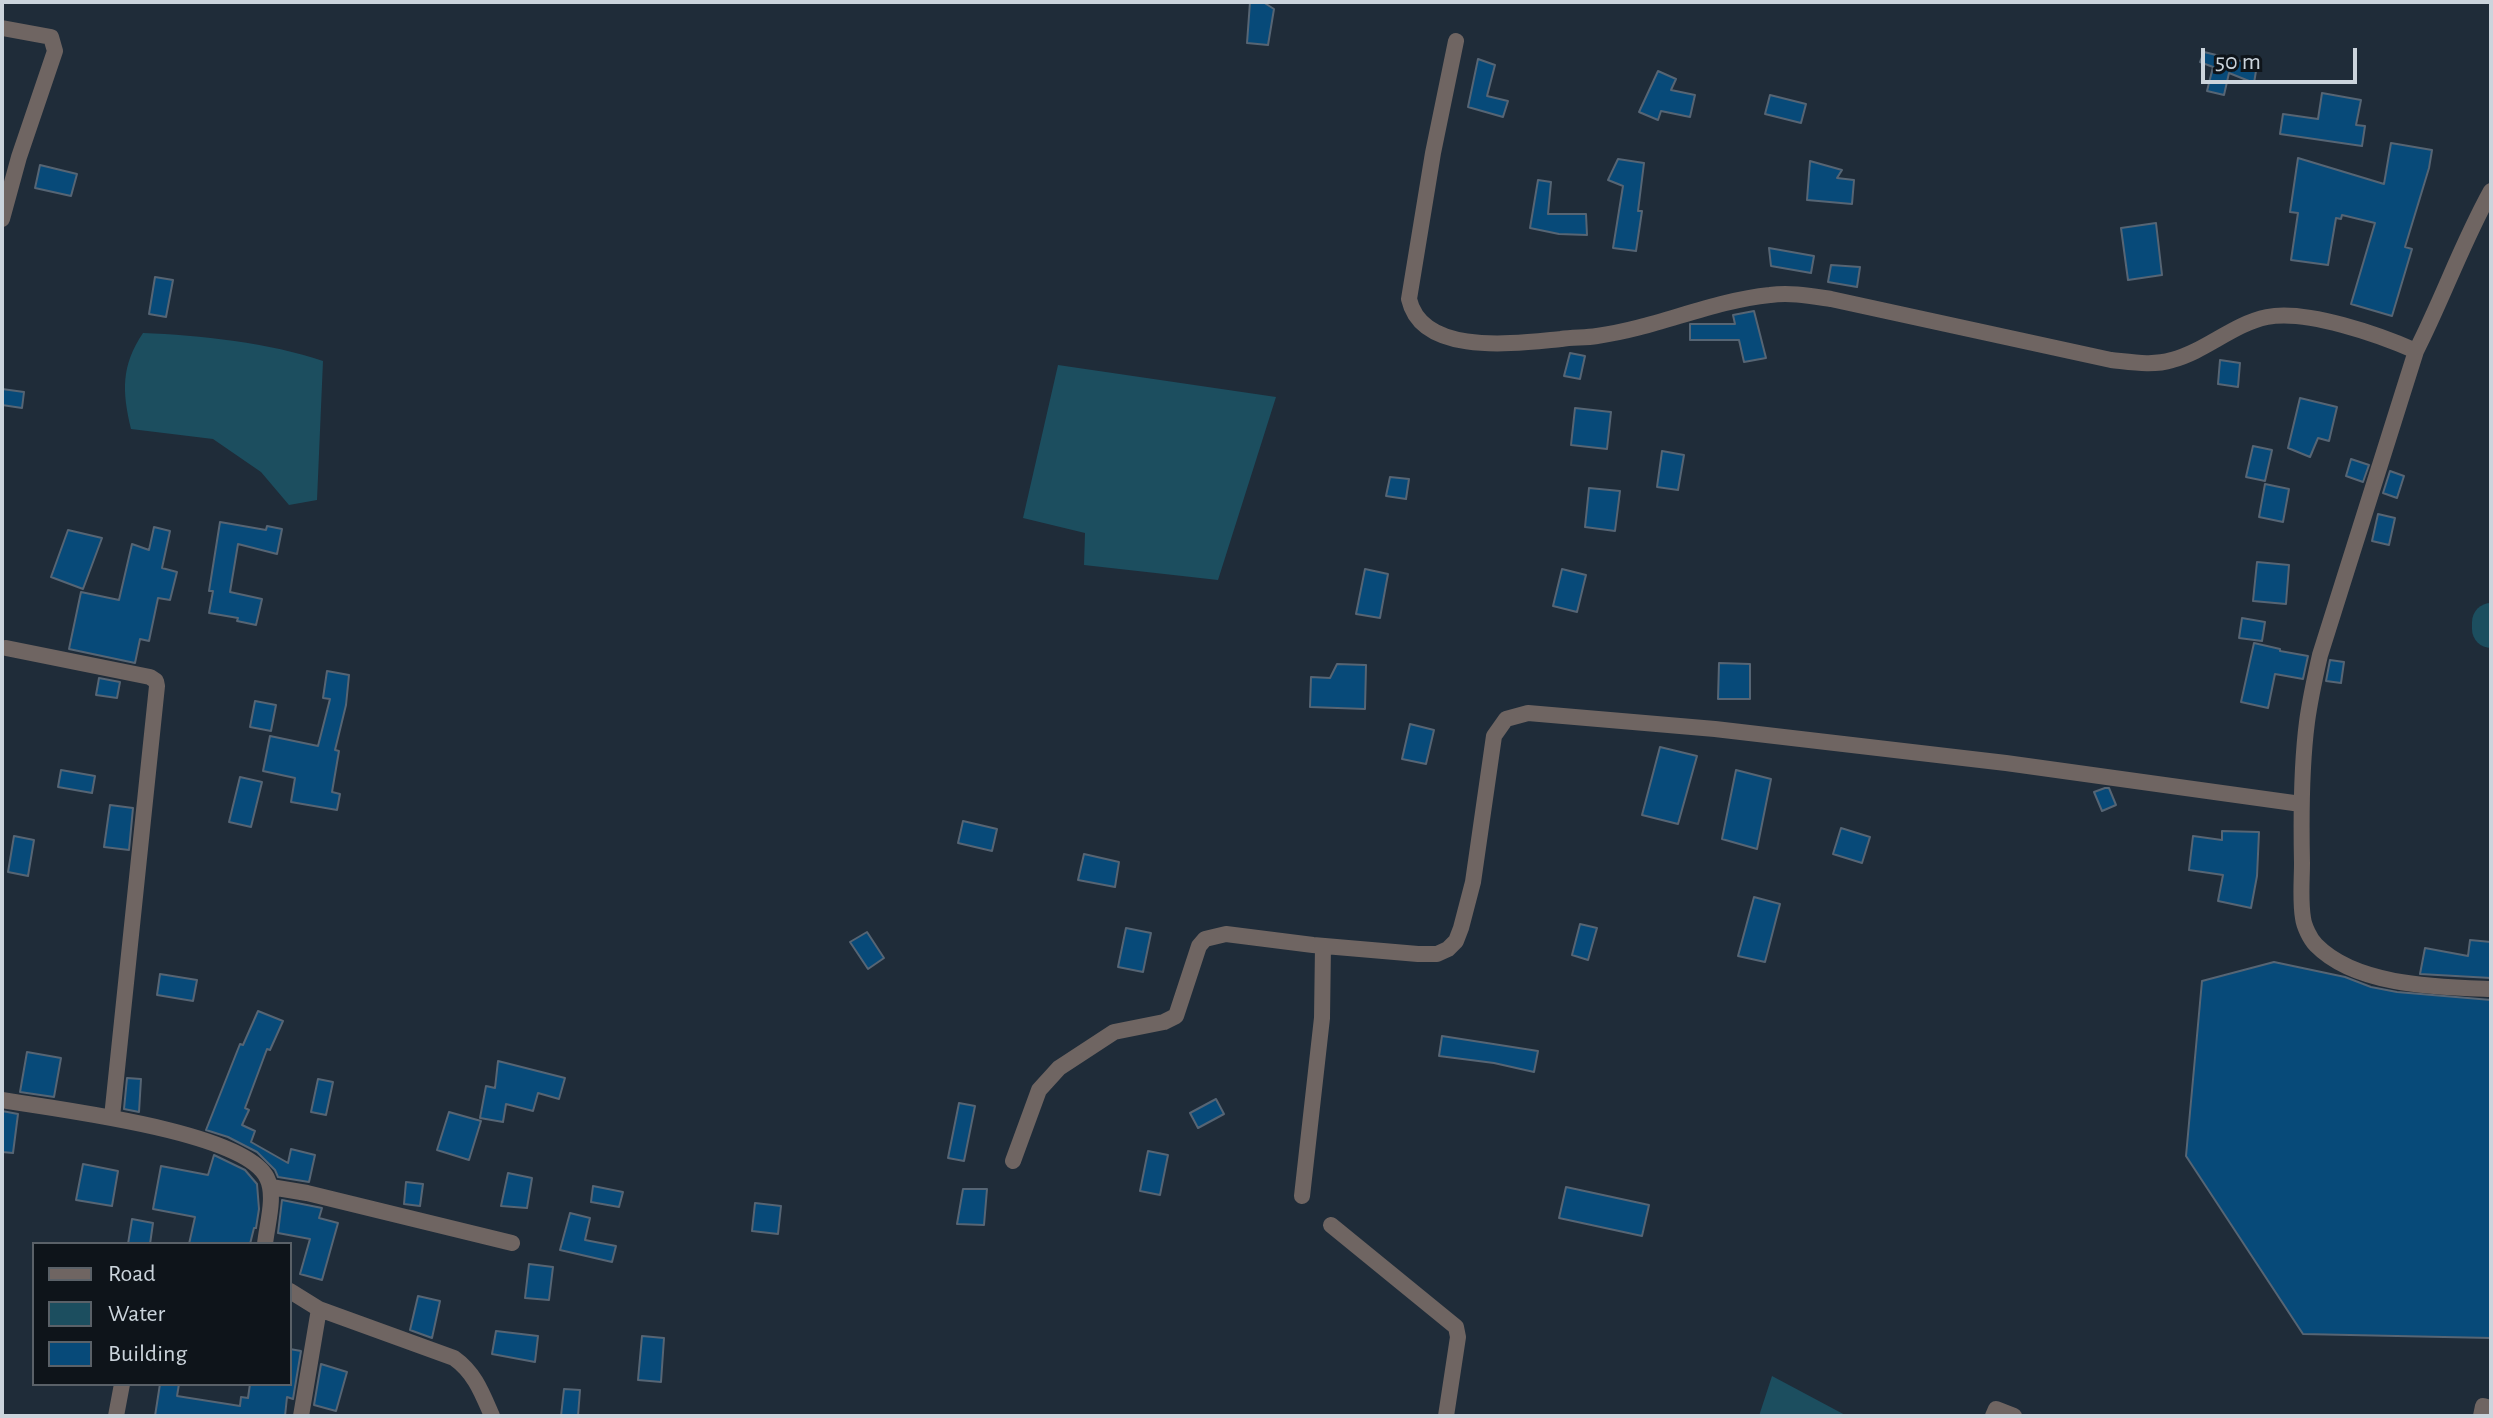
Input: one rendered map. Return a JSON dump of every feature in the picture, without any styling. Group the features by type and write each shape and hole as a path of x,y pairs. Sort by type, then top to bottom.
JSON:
{"street":[{"path":"2,28 51,37 55,51 19,157 2,219"},
{"path":"1456,41 1409,299 1412,313 1419,322 1455,339 1488,344 1598,336 1740,300 1785,294 1831,299 2111,360 2147,364 2171,361 2269,316 2321,320 2381,336 2416,351"},
{"path":"2491,191 2469,231 2440,303 2416,351 2320,655 2307,723 2301,804 2303,920 2314,943 2334,960 2366,973 2404,982 2491,989"},
{"path":"6,648 150,677 156,681 112,1117"},
{"path":"1013,1161 1039,1090 1059,1068 1114,1032 1164,1022 1176,1016 1199,946 1205,939 1226,934 1428,954 1448,949 1456,941 1473,882 1494,736 1506,719 1528,713 1715,729 1978,760 2301,804"},
{"path":"1302,1196 1322,1018 1323,946"},
{"path":"2,1100 112,1117 182,1134 244,1155 258,1164 271,1187 265,1242"},
{"path":"271,1187 512,1243"},
{"path":"1331,1225 1456,1327 1458,1337 1446,1416"},
{"path":"292,1292 319,1309 454,1358 477,1381 492,1416"},
{"path":"301,1416 319,1309"},
{"path":"116,1416 122,1386"},
{"path":"2481,1416 2483,1406 2491,1408"},
{"path":"1993,1416 1996,1409 2014,1416"}],"water":[{"path":"143,333 234,341 281,349 323,361 317,500 289,505 261,472 213,439 131,429 125,379 131,357"},
{"path":"1058,365 1276,397 1218,580 1084,565 1085,533 1023,518"},
{"path":"1772,1376 1847,1416 1759,1416"}],"building":[{"path":"1250,2 1263,2 1274,9 1268,45 1247,43"},
{"path":"2204,52 2257,65 2254,83 2229,73 2224,95 2207,91 2213,67 2200,62"},
{"path":"1478,59 1495,65 1487,96 1508,101 1503,117 1468,107"},
{"path":"1658,71 1676,79 1671,90 1695,95 1690,117 1661,111 1658,120 1639,112"},
{"path":"2322,93 2361,100 2356,125 2365,126 2362,146 2280,134 2283,114 2318,119"},
{"path":"1770,95 1806,104 1801,123 1765,114"},
{"path":"2391,143 2432,150 2405,247 2412,249 2392,316 2351,304 2375,223 2342,215 2341,219 2336,218 2328,265 2291,260 2298,213 2290,212 2298,158 2384,184"},
{"path":"1618,159 1644,163 1636,251 1613,248 1623,186 1608,180"},
{"path":"1810,161 1842,170 1837,178 1854,180 1852,204 1807,200"},
{"path":"40,165 77,174 71,196 35,188"},
{"path":"1538,180 1551,182 1548,214 1586,214 1587,235 1559,234 1530,228"},
{"path":"2156,223 2162,275 2128,280 2121,228"},
{"path":"1769,248 1814,256 1811,273 1771,266"},
{"path":"1831,265 1860,267 1857,287 1828,282"},
{"path":"155,277 173,280 166,317 149,314"},
{"path":"1754,311 1766,358 1744,362 1739,340 1690,340 1690,324 1735,324 1733,315"},
{"path":"1570,353 1585,356 1580,379 1564,376"},
{"path":"2220,360 2240,363 2238,387 2218,384"},
{"path":"2,389 24,392 22,408 2,405"},
{"path":"2300,398 2337,407 2329,441 2318,438 2310,457 2288,448"},
{"path":"1575,408 1611,412 1607,449 1571,445"},
{"path":"2253,446 2272,450 2265,481 2246,477"},
{"path":"1662,451 1684,455 1678,490 1657,487"},
{"path":"2351,459 2369,465 2363,482 2346,476"},
{"path":"2390,471 2404,476 2397,498 2383,493"},
{"path":"1390,477 1409,479 1406,499 1386,496"},
{"path":"2265,484 2289,489 2283,522 2259,517"},
{"path":"1589,488 1620,491 1615,531 1585,527"},
{"path":"2378,514 2395,518 2389,545 2372,541"},
{"path":"220,522 266,530 267,526 282,529 277,554 238,544 230,592 262,599 256,625 209,613 213,591 209,591"},
{"path":"154,527 170,531 162,568 177,572 170,600 158,598 149,641 140,639 135,663 69,649 81,592 119,600 132,544 149,550"},
{"path":"68,530 102,538 83,589 51,577"},
{"path":"2257,562 2289,565 2286,604 2253,601"},
{"path":"1365,569 1388,574 1380,618 1356,614"},
{"path":"1562,569 1586,575 1577,612 1553,606"},
{"path":"2242,618 2265,622 2262,641 2239,638"},
{"path":"2254,643 2308,656 2303,679 2275,674 2268,708 2241,702"},
{"path":"2330,660 2344,662 2341,683 2326,681"},
{"path":"1719,663 1750,664 1750,699 1718,699"},
{"path":"1337,664 1366,665 1365,709 1310,707 1311,677 1330,678"},
{"path":"327,671 349,675 346,705 335,750 339,751 332,792 340,794 337,810 291,802 295,778 263,771 270,736 318,746 330,699 323,698"},
{"path":"99,678 120,682 117,698 96,695"},
{"path":"255,701 276,705 271,731 250,727"},
{"path":"1410,724 1434,730 1426,764 1402,759"},
{"path":"1660,747 1697,756 1678,824 1642,815"},
{"path":"61,770 95,776 92,793 58,787"},
{"path":"1736,770 1771,779 1757,849 1722,839"},
{"path":"240,777 262,782 251,827 229,822"},
{"path":"2109,788 2116,805 2102,811 2094,792"},
{"path":"110,805 133,808 129,850 104,847"},
{"path":"963,821 997,829 992,851 958,843"},
{"path":"1841,828 1870,837 1862,863 1833,854"},
{"path":"2222,831 2259,832 2257,876 2251,908 2218,901 2223,875 2189,870 2193,836 2222,840"},
{"path":"14,836 34,840 28,876 8,872"},
{"path":"1084,854 1119,862 1115,887 1078,880"},
{"path":"1754,897 1780,904 1765,962 1738,956"},
{"path":"1580,924 1597,928 1588,960 1572,955"},
{"path":"1126,928 1151,933 1143,972 1118,967"},
{"path":"867,932 884,958 868,969 850,942"},
{"path":"2470,940 2491,942 2491,978 2420,974 2425,948 2468,956"},
{"path":"2274,962 2397,992 2491,1000 2491,1338 2303,1334 2186,1156 2202,981"},
{"path":"160,974 197,980 193,1001 157,995"},
{"path":"258,1011 283,1021 270,1050 267,1049 245,1108 249,1110 242,1125 255,1131 251,1142 288,1163 291,1149 315,1155 309,1182 278,1177 257,1152 206,1130 240,1044 243,1045"},
{"path":"1442,1036 1538,1051 1534,1072 1439,1056"},
{"path":"27,1052 61,1058 54,1097 20,1092"},
{"path":"498,1061 565,1078 559,1099 538,1093 533,1111 506,1104 503,1122 480,1118 486,1086 495,1088"},
{"path":"127,1078 141,1079 139,1112 124,1109"},
{"path":"318,1079 333,1082 326,1115 311,1112"},
{"path":"1216,1099 1224,1114 1198,1128 1190,1113"},
{"path":"959,1103 975,1106 964,1161 948,1158"},
{"path":"2,1111 18,1114 13,1153 2,1152"},
{"path":"449,1112 481,1121 469,1160 437,1150"},
{"path":"1148,1151 1168,1155 1160,1195 1140,1191"},
{"path":"214,1155 245,1170 257,1184 259,1209 250,1242 189,1242 195,1217 153,1209 161,1166 208,1175"},
{"path":"83,1164 118,1171 112,1206 76,1200"},
{"path":"508,1173 532,1178 527,1208 501,1206"},
{"path":"406,1182 423,1184 420,1206 404,1204"},
{"path":"593,1186 623,1192 619,1207 591,1202"},
{"path":"1566,1187 1649,1205 1642,1236 1559,1218"},
{"path":"963,1189 987,1189 984,1225 957,1224"},
{"path":"282,1200 322,1208 319,1218 338,1223 322,1280 300,1274 310,1239 278,1233"},
{"path":"755,1203 781,1206 778,1234 752,1231"},
{"path":"570,1213 590,1218 585,1240 616,1246 612,1262 560,1250"},
{"path":"132,1219 153,1223 150,1242 128,1242"},
{"path":"529,1264 553,1267 549,1300 525,1298"},
{"path":"418,1296 440,1301 432,1338 410,1330"},
{"path":"496,1331 538,1336 535,1362 492,1354"},
{"path":"642,1336 664,1338 661,1382 638,1380"},
{"path":"292,1349 301,1351 293,1399 287,1397 285,1416 155,1416 160,1386 179,1386 177,1396 240,1406 241,1397 248,1398 250,1386 292,1386"},
{"path":"321,1364 347,1372 336,1411 314,1405"},
{"path":"564,1389 580,1390 578,1416 561,1416"}],"waterway":[{"path":"2491,622 2491,629"}]}
